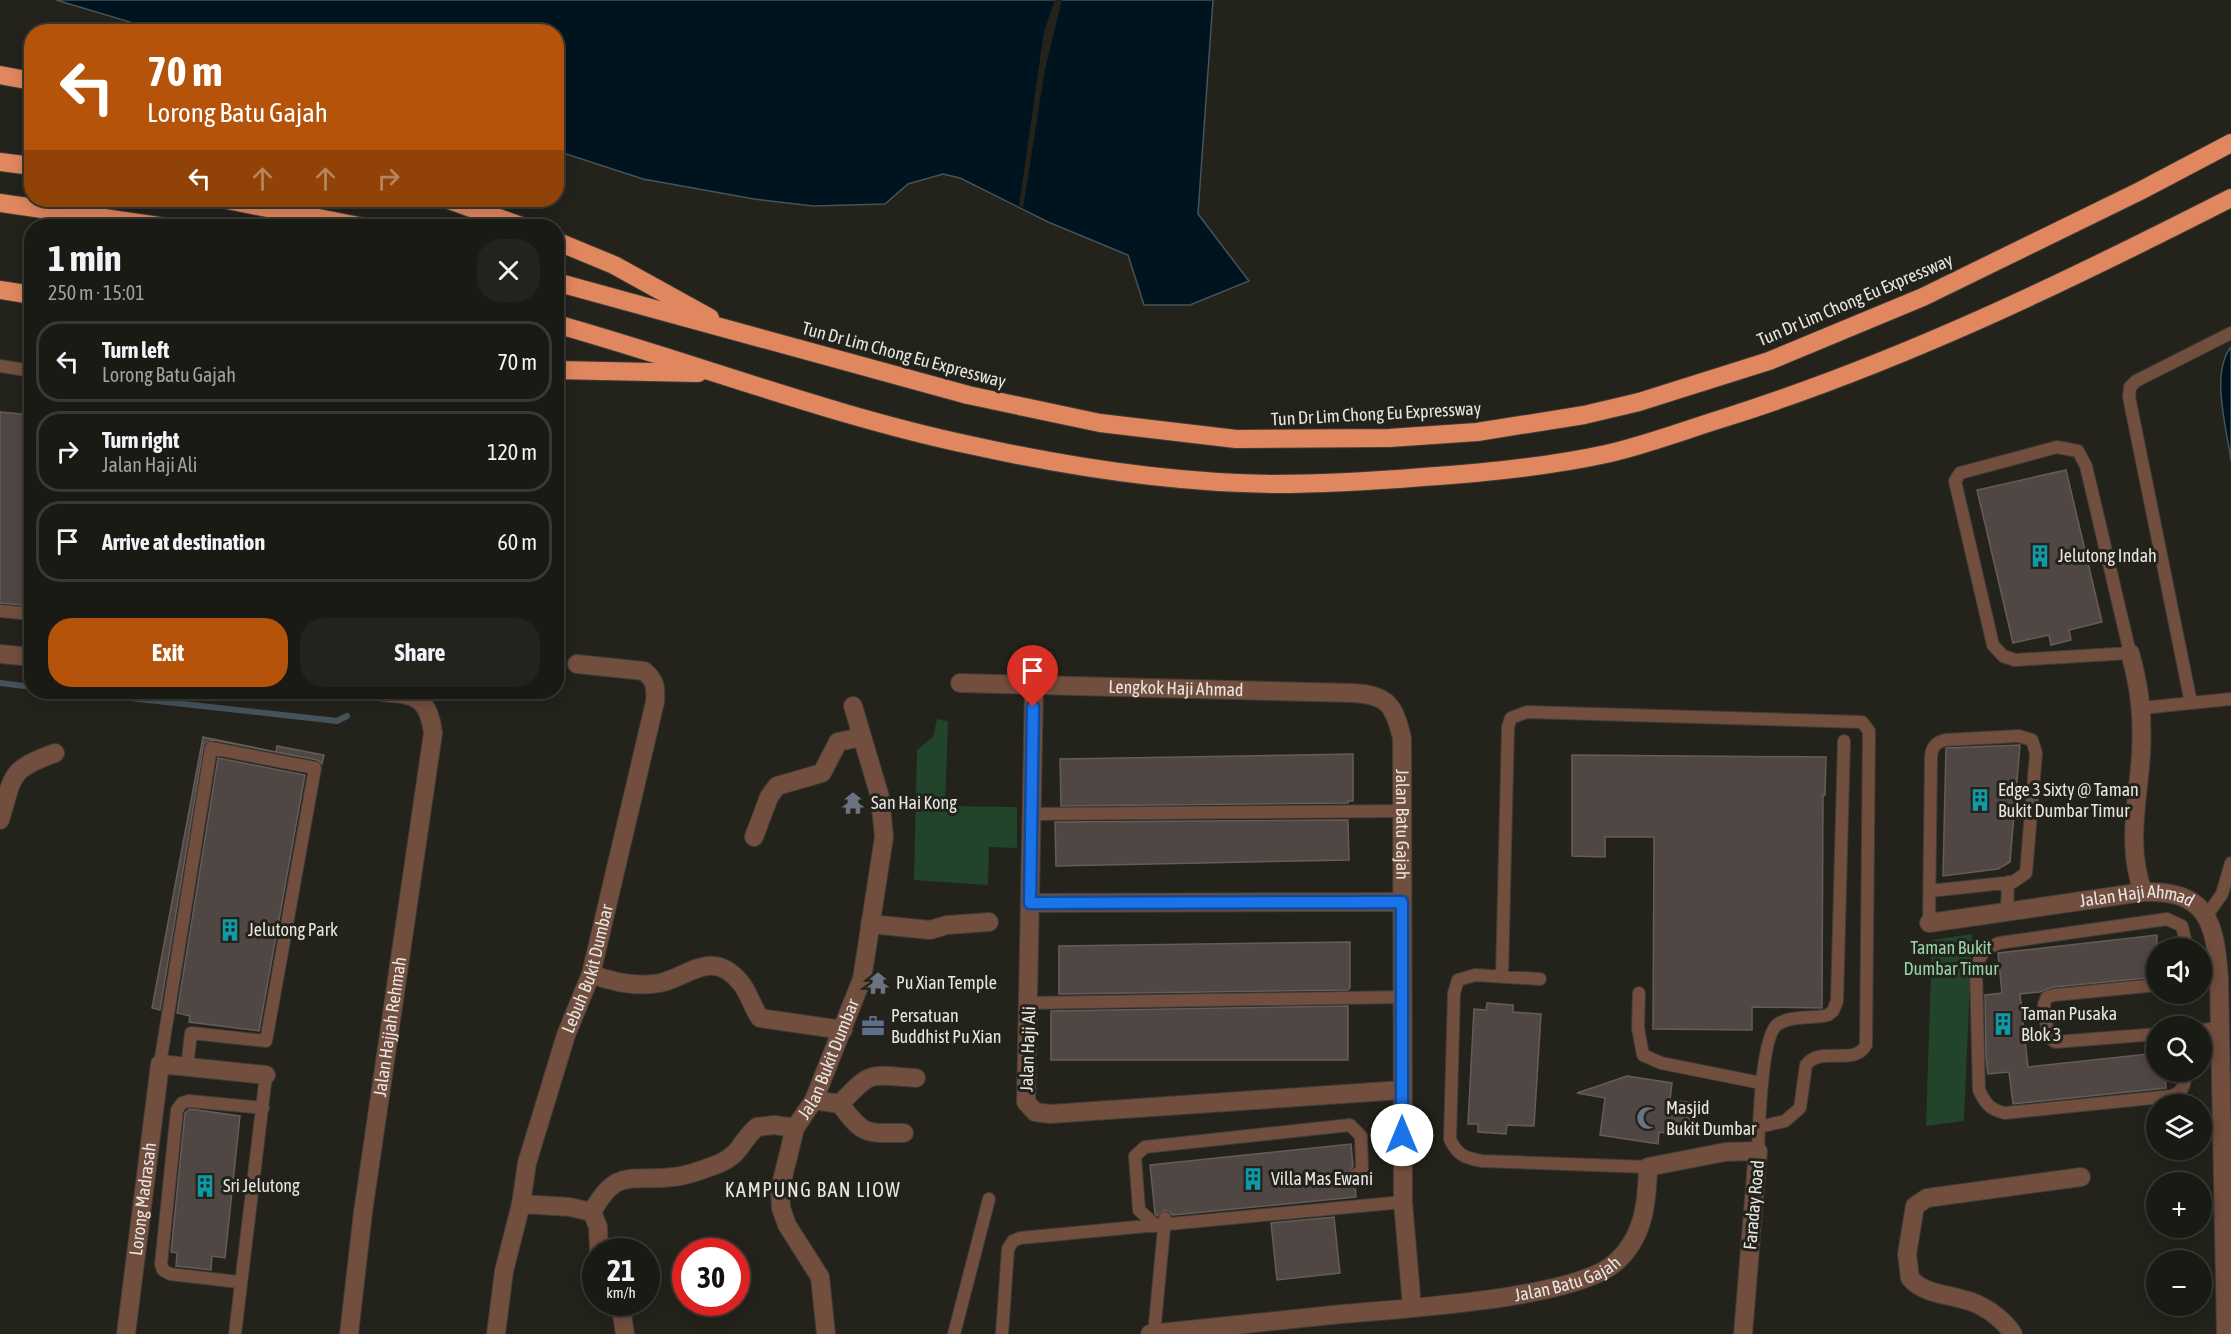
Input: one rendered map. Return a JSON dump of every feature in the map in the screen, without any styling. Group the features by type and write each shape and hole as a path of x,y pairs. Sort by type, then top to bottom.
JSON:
{"highway":[{"path":"0,75 24,80"},
{"name":"Tun Dr Lim Chong Eu Expressway","path":"564,284 968,395 1100,423 1236,440 1312,440 1477,432 1584,415 1628,405 1768,361 1923,297 2140,191 2231,143"},
{"path":"0,162 24,165"},
{"path":"564,326 721,373 835,411 969,445 1178,479 1284,484 1362,482 1476,473 1608,454 1671,436 1836,380 1944,337 2090,270 2231,198"},
{"path":"0,203 24,206"},
{"path":"28,207 111,219"},
{"path":"263,207 323,219"},
{"path":"468,207 502,219"},
{"path":"564,244 614,265 735,332"},
{"path":"0,290 24,293"},
{"path":"564,370 721,373"}],"street":[{"path":"2130,653 2141,690 2142,708 2141,752 2133,838 2134,867 2143,892"},
{"path":"0,654 24,656"},
{"name":"Lebuh Bukit Dumbar","path":"496,1334 504,1271 527,1163 566,1035 591,975 612,879 648,741 656,687 652,678 644,671 577,664"},
{"name":"Lengkok Haji Ahmad","path":"960,683 1353,693 1374,694 1389,702"},
{"name":"Jalan Haji Ali","path":"1034,686 1030,1003 1024,1089 1026,1102 1035,1112 1050,1114 1402,1090"},
{"name":"Jalan Hajjah Rehmah","path":"349,1334 363,1212 433,733 431,718 423,702 418,699"},
{"name":"Jalan Batu Gajah","path":"1389,702 1398,719 1402,738 1403,1202 1412,1307"},
{"name":"Jalan Bukit Dumbar","path":"826,1334 820,1277 787,1225 781,1208 780,1189 795,1128 814,1100 862,979 884,837 880,797 853,706"},
{"path":"754,837 769,797 777,786 816,777 822,773 838,742 861,737"},
{"path":"0,820 12,781 19,769 55,753"},
{"name":"Jalan Haji Ahmad","path":"1929,922 2143,892 2169,891 2187,897 2207,915 2217,954 2212,972"},
{"path":"1030,903 1402,902"},
{"path":"870,924 930,930 947,925 989,922"},
{"path":"591,975 612,982 660,983 696,966 710,966 732,974 740,981 760,1018 843,1030"},
{"name":"Jalan Haji Ahmad","path":"2212,1037 2227,1160 2226,1334"},
{"path":"160,1064 266,1075"},
{"name":"Lorong Madrasah","path":"126,1334 160,1064"},
{"path":"840,1104 864,1078 874,1075 916,1078"},
{"path":"814,1100 840,1104 858,1128 869,1133 904,1133"},
{"path":"592,1212 604,1191 624,1178 675,1177 731,1158 742,1148 757,1127 774,1125 795,1128"},
{"name":"Faraday Road","path":"1648,1167 1725,1152 1758,1151 1743,1334"},
{"name":"Jalan Batu Gajah","path":"1152,1334 1274,1327 1531,1293 1596,1275 1615,1264 1632,1246 1639,1231 1648,1196 1648,1167"},
{"path":"2013,1334 2008,1326 1980,1305 1919,1287 1910,1278 1907,1254 1915,1206 1927,1198 2081,1177"},
{"path":"520,1204 570,1207 592,1212"},
{"path":"592,1212 598,1227 598,1238"},
{"path":"622,1316 625,1334"}],"lane":[{"path":"2192,703 2129,397 2130,387 2136,381 2231,333"},
{"path":"0,366 24,370"},
{"path":"2057,447 2078,451 2086,466 2130,653 2015,660 2003,656 1993,645 1954,489 1954,481 1960,473 2057,447"},
{"path":"0,612 24,614"},
{"path":"2142,708 2231,699"},
{"path":"1502,975 1508,727 1511,718 1527,712 1862,722 1866,724 1869,743 1866,1045 1862,1051 1855,1054 1817,1056 1810,1059 1806,1065 1800,1108 1785,1121 1759,1127"},
{"path":"1929,922 1931,756 1935,745 1946,740 2019,736 2032,740 2035,746 2027,867 2022,877 2008,882 1930,891"},
{"path":"1758,1151 1761,1083 1771,1032 1775,1026 1791,1019 1828,1015 1836,1007 1844,741"},
{"path":"160,1064 211,748 315,768 266,1041 191,1033 187,1067"},
{"path":"1032,814 1402,811"},
{"path":"2207,915 2222,894 2231,863"},
{"path":"2007,912 2008,882"},
{"path":"2185,938 2182,926 2167,919 1999,942 1986,948 1980,956 1976,970 1978,1090 1984,1102 1993,1110 2006,1113 2172,1096 2181,1092 2185,1082"},
{"path":"1540,979 1502,975 1466,976 1458,980 1454,993 1450,1139 1454,1149 1462,1156 1482,1161 1648,1167"},
{"path":"2146,986 2055,995 2047,997 2044,1004 2048,1036 2055,1042 2146,1035"},
{"path":"1638,993 1640,1045 1643,1055 1661,1063 1761,1083"},
{"path":"1030,1003 1402,997"},
{"path":"235,1334 239,1282 252,1212 266,1075"},
{"path":"239,1282 170,1274 163,1270 161,1264 177,1110 182,1103 189,1101 263,1108"},
{"path":"1162,1222 1139,1210 1135,1156 1145,1147 1350,1125 1361,1136 1362,1170 1354,1176"},
{"path":"954,1334 989,1198"},
{"path":"1002,1334 1008,1249 1012,1241 1020,1238 1162,1222 1403,1202"},
{"path":"1152,1334 1162,1222"}],"green space":[{"path":"937,719 948,721 945,806 1017,807 1017,848 989,847 988,885 914,880 917,750 933,737"},
{"name":"Taman Bukit Dumbar Timur","path":"1972,934 1964,1121 1926,1126 1932,940"}],"water":[{"path":"56,0 1213,0 1198,214 1249,281 1190,305 1144,305 1128,255 1048,222 960,178 943,174 908,184 885,204 813,206 754,199 643,179 564,153 564,24 137,24"},
{"path":"2231,347 2231,461 2221,386 2225,358"}],"pier":[{"path":"1055,0 1062,0 1045,69 1023,208 1019,206 1044,31"}],"building":[{"path":"0,412 24,414 24,605 0,603"},
{"name":"Jelutong Indah","path":"2066,470 2102,622 2069,630 2071,640 2051,645 2049,635 2013,643 1977,490"},
{"path":"203,737 276,752 277,746 324,755 322,764 317,760 213,740 204,743 160,1010 152,1008"},
{"name":"Edge 3 Sixty @ Taman Bukit Dumbar Timur","path":"2020,745 2010,862 1998,869 1943,876 1946,748"},
{"path":"1353,754 1353,801 1348,801 1348,803 1061,806 1060,759"},
{"path":"1572,755 1826,757 1825,795 1823,795 1822,1008 1752,1007 1752,1030 1653,1029 1654,837 1605,837 1605,857 1572,856"},
{"path":"218,758 305,775 259,1031 189,1022 190,1016 177,1013"},
{"path":"1348,820 1349,860 1056,866 1055,822"},
{"name":"Taman Pusaka Blok 3","path":"2157,935 2157,938 2146,938 2146,978 2054,987 2040,992 2020,994 2028,1067 2146,1054 2146,1082 2166,1082 2166,1088 2013,1104 2009,1072 1988,1074 1986,1058 1985,995 2002,993 1998,953"},
{"path":"1350,942 1350,988 1348,990 1059,994 1059,946"},
{"path":"1487,1003 1513,1005 1513,1012 1541,1014 1534,1126 1507,1125 1506,1134 1478,1132 1478,1124 1468,1124 1474,1009 1486,1010"},
{"path":"1348,1006 1348,1060 1051,1060 1051,1011"},
{"name":"Masjid Bukit Dumbar","path":"1627,1076 1672,1083 1670,1100 1696,1103 1691,1137 1659,1132 1658,1144 1600,1135 1605,1098 1577,1093"},
{"name":"Sri Jelutong","path":"190,1109 240,1116 225,1258 212,1256 211,1270 176,1266 177,1253 171,1252 185,1113"},
{"name":"Villa Mas Ewani","path":"1351,1144 1353,1166 1346,1176 1348,1181 1355,1184 1356,1197 1173,1215 1165,1210 1157,1216 1155,1214 1150,1165"},
{"path":"1334,1217 1340,1273 1277,1280 1271,1223"}],"waterway":[{"path":"0,683 24,686"},
{"path":"138,699 337,721 347,716"}],"place":[{"name":"Jelutong Indah","path":"2040,556"},
{"name":"Edge 3 Sixty @ Taman Bukit Dumbar Timur","path":"1980,800"},
{"name":"San Hai Kong","path":"853,803"},
{"name":"Jelutong Park","path":"230,930"},
{"name":"Pu Xian Temple","path":"878,983"},
{"name":"Taman Pusaka Blok 3","path":"2003,1024"},
{"name":"Persatuan Buddhist Pu Xian","path":"873,1026"},
{"name":"Masjid Bukit Dumbar","path":"1648,1118"},
{"name":"Villa Mas Ewani","path":"1253,1179"},
{"name":"Sri Jelutong","path":"205,1186"}],"district":[{"name":"KAMPUNG BAN LIOW","path":"813,1190"}],"route":[{"path":"1033,707 1030,903 1402,902 1402,1135"}]}
